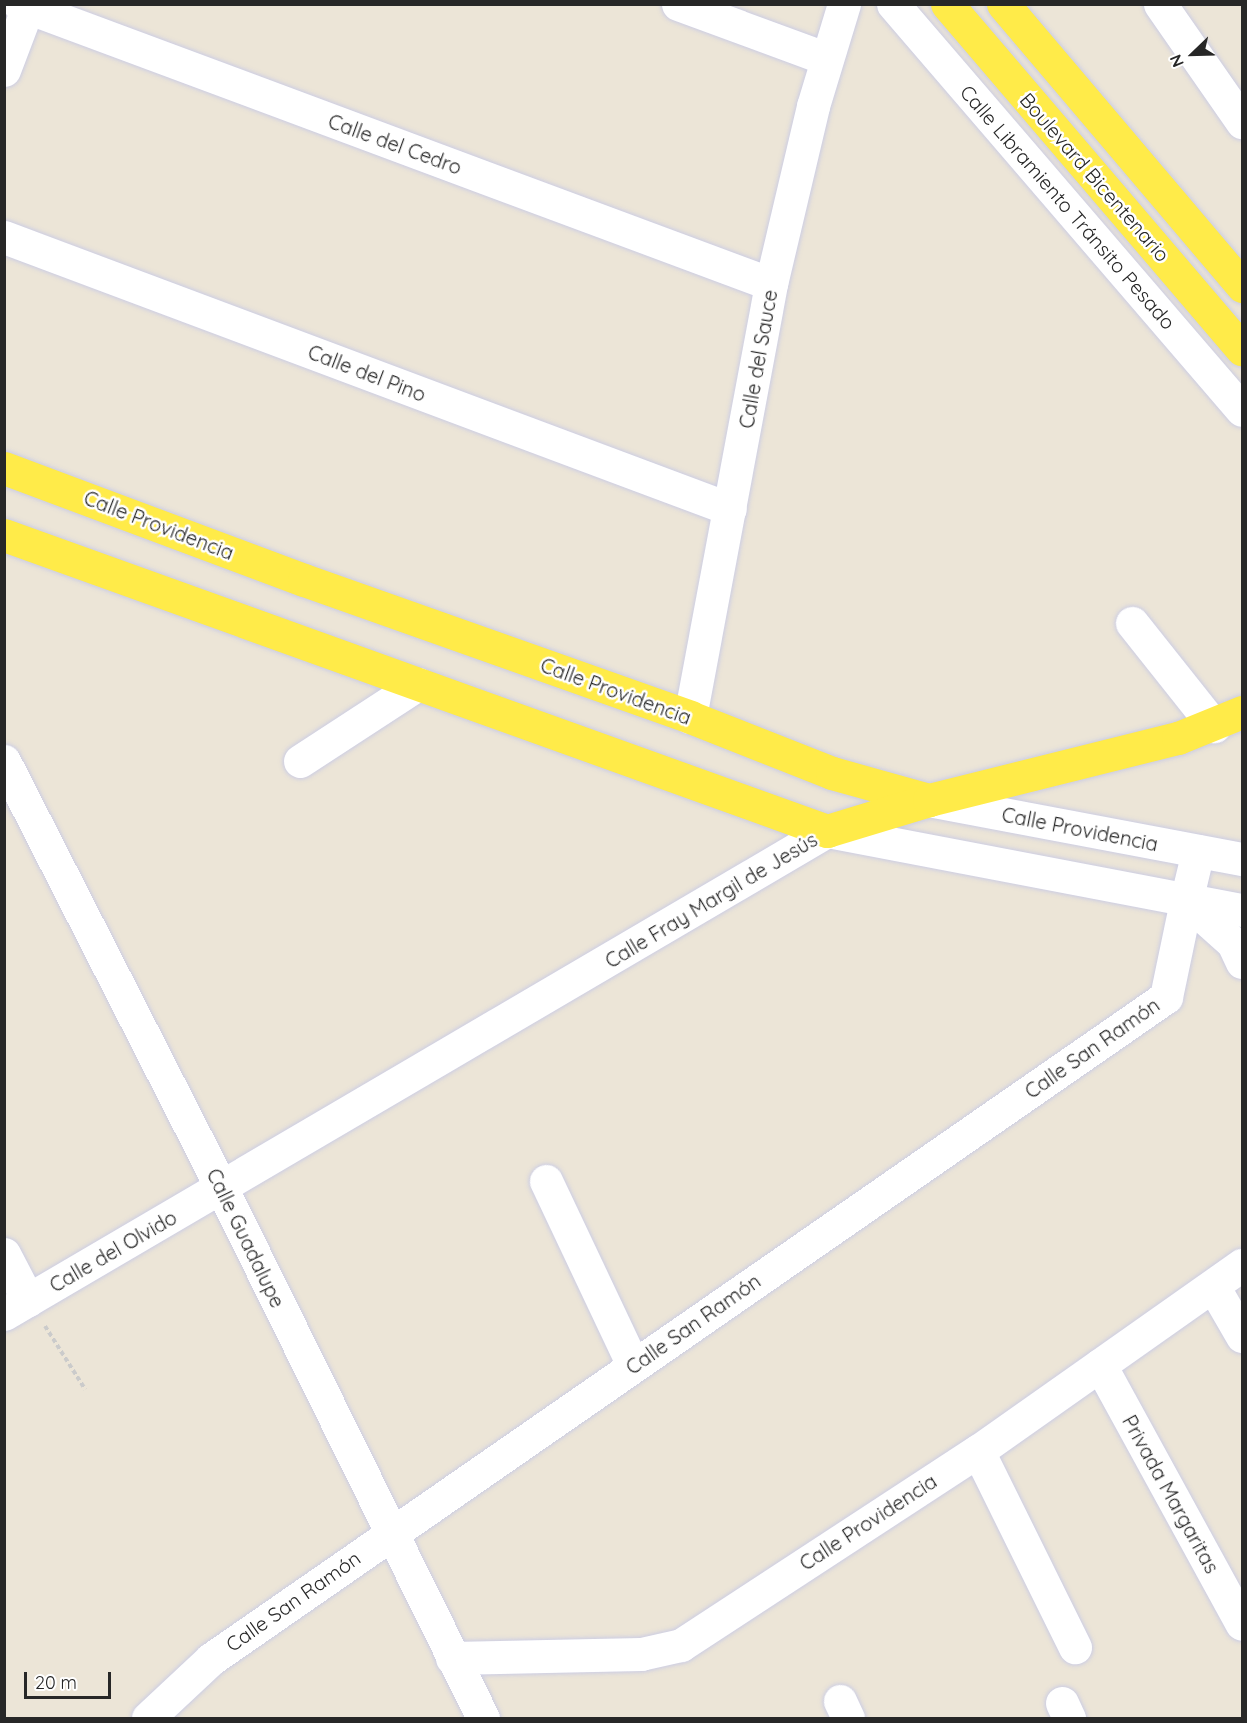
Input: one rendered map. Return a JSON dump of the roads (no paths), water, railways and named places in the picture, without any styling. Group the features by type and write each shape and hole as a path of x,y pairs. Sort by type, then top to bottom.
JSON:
{"main road":[{"name":"Boulevard Bicentenario","path":"947,4 1242,349"},
{"name":"Boulevard Bicentenario","path":"1003,4 1242,286"},
{"name":"Calle Providencia","path":"4,468 304,580 690,717 832,773 929,800"},
{"path":"4,535 827,831"},
{"name":"Calle Fray Margil de Jesús","path":"827,831 929,800 1168,741 1228,719"}],"street":[{"path":"678,4 825,58"},
{"name":"Calle del Sauce","path":"690,717 771,284 825,58 844,4"},
{"name":"Calle Libramiento Tránsito Pesado","path":"893,4 1242,410"},
{"path":"1160,4 1242,122"},
{"path":"4,70 25,6"},
{"name":"Calle del Cedro","path":"25,6 771,284"},
{"name":"Calle del Pino","path":"4,237 730,508"},
{"path":"1132,623 1228,719"},
{"path":"300,761 418,684"},
{"name":"Calle Guadalupe","path":"4,761 222,1189 483,1719"},
{"name":"Calle Providencia","path":"929,800 1242,859"},
{"path":"827,831 1242,910"},
{"name":"Calle Fray Margil de Jesús","path":"222,1189 827,831"},
{"name":"Calle San Ramón","path":"148,1719 211,1659 1166,997 1198,852"},
{"path":"1186,901 1233,943 1242,962"},
{"path":"546,1181 633,1365"},
{"name":"Calle del Olvido","path":"16,1307 222,1189"},
{"path":"4,1254 16,1307"},
{"name":"Calle Providencia","path":"452,1658 641,1654 681,1645 978,1451 1242,1265"},
{"path":"1213,1286 1242,1336"},
{"name":"Privada Margaritas","path":"1100,1365 1242,1624"},
{"path":"978,1451 1075,1647"}]}
